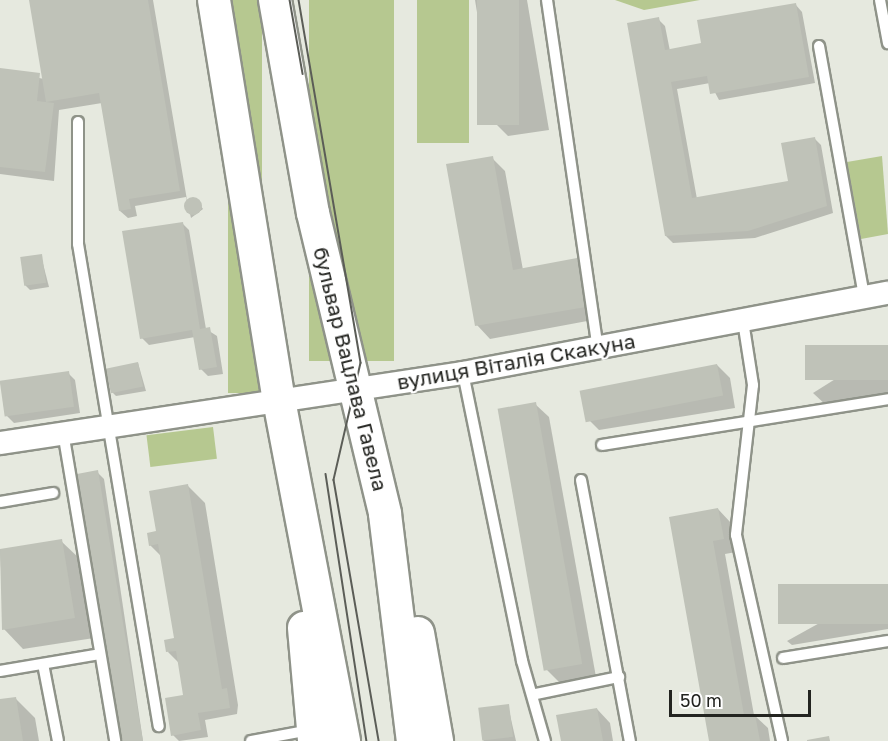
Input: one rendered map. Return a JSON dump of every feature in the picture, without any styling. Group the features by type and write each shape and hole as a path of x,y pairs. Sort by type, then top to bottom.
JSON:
{"main road":[{"path":"214,0 279,400 344,741"},
{"name":"бульвар Вацлава Гавела","path":"275,0 313,213 386,514 411,732"},
{"path":"296,490 294,523 313,736"},
{"path":"386,514 422,646 437,741"}],"street":[{"name":"вулиця Віталія Скакуна","path":"0,443 111,423 463,373 888,293"}],"lane":[{"path":"547,0 598,348"},
{"path":"880,0 888,43"},
{"path":"819,46 864,297"},
{"path":"78,122 78,244 111,423 159,726"},
{"path":"743,321 753,385 736,535 782,741"},
{"path":"463,373 522,661 536,694 545,741"},
{"path":"602,445 888,399"},
{"path":"63,432 115,741"},
{"path":"581,480 630,741"},
{"path":"0,502 53,493"},
{"path":"783,658 888,641"},
{"path":"0,671 100,654"},
{"path":"43,664 58,741"},
{"path":"536,694 619,677"},
{"path":"251,741 313,736"}],"green space":[{"path":"228,0 262,0 262,393 228,393"},
{"path":"309,0 394,0 394,361 309,361"},
{"path":"417,0 469,0 469,143 417,143"},
{"path":"615,0 700,0 644,10"},
{"path":"882,156 888,234 861,239 847,162"},
{"path":"213,427 217,459 150,467 146,435"}],"building":[{"path":"29,0 148,0 180,191 129,199 131,209 119,211 99,93 46,102"},
{"path":"477,0 519,0 519,125 477,125"},
{"path":"796,3 809,77 710,94 707,76 671,82 692,198 788,181 781,143 815,137 827,206 748,231 665,236 627,23 659,17 665,50 701,43 697,20"},
{"path":"0,68 40,73 37,101 54,103 45,172 0,167"},
{"path":"493,156 513,270 577,258 586,307 475,326 446,164"},
{"path":"193,197 201,202 202,206 197,214 193,215 185,210 184,206 189,198"},
{"path":"183,222 200,329 210,327 217,367 199,370 192,330 140,339 122,231"},
{"path":"42,254 46,283 24,286 20,257"},
{"path":"805,345 888,345 888,380 805,380"},
{"path":"138,362 143,386 111,393 106,369"},
{"path":"717,364 723,395 586,422 580,391"},
{"path":"69,371 74,407 5,416 0,381"},
{"path":"536,402 582,664 544,671 498,409"},
{"path":"98,470 143,741 121,741 77,474"},
{"path":"188,484 222,689 227,688 230,708 198,713 201,730 171,736 165,698 183,695 176,651 166,652 164,640 174,638 158,544 149,546 147,533 156,531 149,491"},
{"path":"718,508 724,539 713,541 744,715 755,714 760,741 709,741 669,517"},
{"path":"62,539 75,618 2,630 0,549"},
{"path":"778,584 888,584 888,624 778,624"},
{"path":"16,697 23,741 0,741 0,699"},
{"path":"509,704 513,737 482,741 478,708"},
{"path":"597,708 603,741 561,741 556,715"},
{"path":"829,736 830,741 807,741 807,740"}],"tram line":[{"path":"290,0 303,74"},
{"path":"299,0 361,363 334,480 379,741"},
{"path":"326,474 367,741"}]}
